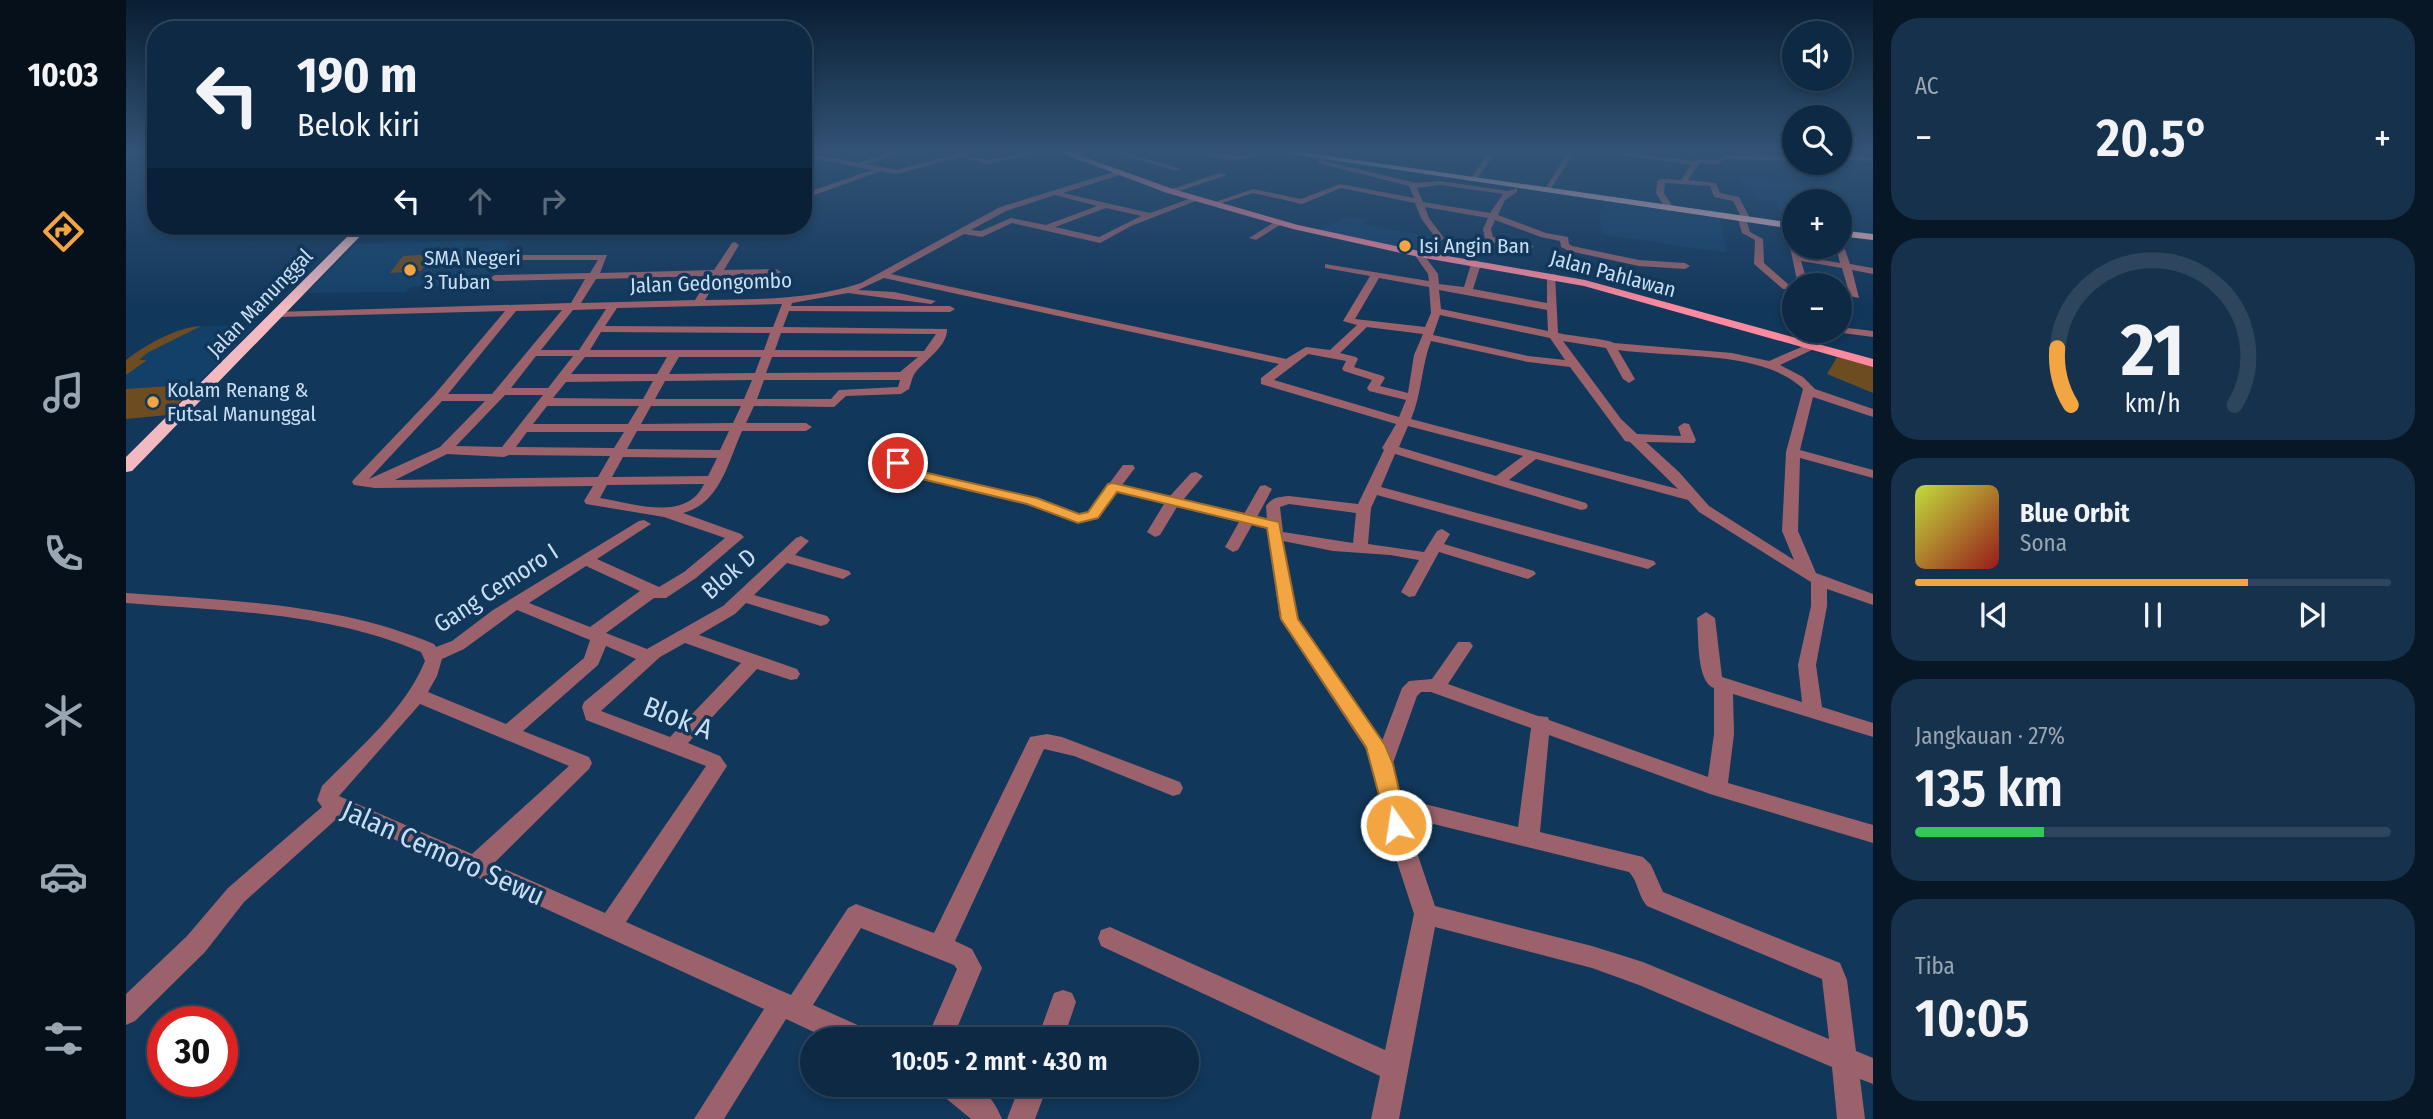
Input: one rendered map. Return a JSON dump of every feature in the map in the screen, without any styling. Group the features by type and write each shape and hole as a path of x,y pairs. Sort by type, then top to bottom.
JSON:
{"highway":[{"path":"1632,203 1782,224"},
{"name":"Jalan Manunggal","path":"126,467 355,235"},
{"path":"1852,235 1873,237"}],"main road":[{"name":"Jalan Pahlawan","path":"1213,204 1279,223 1419,254 1552,276 1873,363"}],"street":[{"name":"Jalan Gedongombo","path":"281,312 513,308 797,297 843,291 999,207 1012,203"},
{"name":"Jalan Gedongombo","path":"281,312 574,305 787,305 864,285 977,220 1022,203"},
{"path":"1093,203 1150,216"},
{"path":"961,231 982,234 1010,220 1100,240 1150,216 1185,203"},
{"path":"1360,547 1364,508 1413,398 1427,334 1437,311 1433,274 1419,254 1440,238 1420,203"},
{"path":"1425,203 1493,216 1540,234 1597,244 1604,256 1639,263 1685,266"},
{"path":"1502,203 1487,229 1489,239 1530,246"},
{"path":"1666,203 1670,209"},
{"path":"1737,203 1745,219 1746,233 1759,239 1759,264 1782,281"},
{"path":"1045,228 1103,206"},
{"path":"1254,238 1279,223"},
{"path":"700,300 736,245"},
{"path":"375,484 445,450 500,394 574,305 577,295 594,277 604,257 510,258"},
{"path":"1803,259 1873,271"},
{"path":"1845,259 1855,296"},
{"path":"1468,291 1476,264"},
{"path":"1328,266 1550,307"},
{"path":"495,278 776,272"},
{"path":"882,275 1288,363"},
{"path":"1376,275 1348,320 1363,325 1427,334 1526,358 1573,364"},
{"path":"1552,276 1550,307 1553,335 1630,438 1674,475 1690,496 1751,541 1814,578 1873,600"},
{"path":"864,285 894,295"},
{"path":"843,291 894,295 943,304 950,309"},
{"path":"667,513 699,502 715,480 749,403 787,305 950,309"},
{"path":"504,453 582,353 612,306"},
{"path":"513,308 439,397 359,483 715,480"},
{"path":"439,397 500,394 646,403 836,402 843,393 901,390 905,386 907,375 934,347 950,309"},
{"path":"1437,311 1553,335 1655,352 1723,354 1770,365 1799,380 1808,391 1873,413"},
{"path":"1332,354 1363,325"},
{"path":"597,329 943,331"},
{"path":"1852,332 1873,334"},
{"path":"1844,343 1844,355"},
{"path":"1521,344 1526,358"},
{"path":"1609,344 1629,379"},
{"path":"1770,365 1810,346"},
{"path":"1413,398 1373,388 1379,378 1348,369 1352,359 1304,350 1264,380 1402,421 1690,496"},
{"path":"532,353 925,354"},
{"path":"508,733 592,661 595,637 652,591 662,593 684,579 736,537 667,513 591,501 675,353"},
{"path":"563,378 907,375"},
{"path":"1808,391 1793,452 1790,531 1814,578 1819,606 1807,665 1812,711"},
{"path":"524,428 806,427"},
{"path":"1630,438 1689,440 1684,427"},
{"path":"1390,448 1581,506"},
{"path":"445,450 504,453 726,454"},
{"path":"1793,452 1873,474"},
{"path":"1500,480 1532,456"},
{"path":"898,463 906,471 1031,501 1078,519 1093,515 1128,468"},
{"path":"1155,532 1172,503 1196,476"},
{"path":"1113,487 1248,520 1274,530 1360,547 1410,552 1435,546 1528,574"},
{"path":"1233,547 1265,489"},
{"path":"1372,489 1648,565"},
{"path":"1364,508 1280,501 1273,506 1274,530 1292,625 1369,735 1383,764 1392,805 1426,914 1385,1119"},
{"path":"585,560 644,524"},
{"name":"Blok D","path":"684,636 722,615 801,541"},
{"path":"1409,592 1435,546"},
{"path":"785,557 843,574"},
{"name":"Gang Cemoro I","path":"434,655 458,645 585,560 652,591"},
{"path":"743,597 821,620"},
{"path":"126,598 325,618 404,638 424,646 434,655"},
{"path":"517,604 649,657"},
{"path":"1706,618 1711,677 1723,685 1873,730"},
{"path":"684,636 791,674"},
{"name":"Blok A","path":"609,927 717,768 713,761 590,711 594,703 649,657 684,636"},
{"path":"1437,686 1464,646"},
{"name":"Jalan Cemoro Sewu","path":"434,655 430,671 415,694 327,795 328,800 834,1027"},
{"path":"673,746 754,661"},
{"path":"1383,764 1409,693 1420,685 1437,686 1717,788 1873,834"},
{"path":"1717,788 1724,734 1723,685"},
{"path":"415,694 579,761 582,766 474,867"},
{"path":"1528,838 1541,722"},
{"path":"940,946 1038,741 1078,750 1173,788"},
{"path":"1392,805 1639,866 1645,874 1650,894 1655,899 1831,971 1835,980 1851,1119"},
{"path":"126,1012 202,937 244,888 337,806"},
{"path":"1426,914 1615,964 1696,994 1873,1071"},
{"path":"708,1119 856,915 965,958 970,971 945,1027"},
{"path":"1110,938 1396,1069"},
{"path":"1054,1027 1063,1002"},
{"path":"967,1097 988,1119"},
{"path":"1021,1119 1029,1097"}],"shaded area":[{"path":"1603,203 1618,203 1720,218 1727,253 1601,234 1599,208 1604,209"},
{"path":"1776,203 1782,203 1782,214"},
{"path":"1349,216 1367,220 1362,224 1434,237 1419,252 1319,230"},
{"name":"SMA Negeri 3 Tuban","path":"510,240 503,258 476,285 412,287 405,292 307,293 355,244"},
{"path":"433,254 421,271 390,273 403,256"},
{"path":"257,324 197,384 126,389 126,360 135,353 189,327"},
{"path":"201,326 147,353 139,360 147,360 126,375 126,360 142,349 172,333"},
{"path":"1837,357 1873,366 1873,393 1827,374"},
{"name":"Kolam Renang & Futsal Manunggal","path":"197,384 167,415 126,419 126,389"}],"place":[{"name":"Isi Angin Ban","path":"1405,246"},
{"name":"SMA Negeri 3 Tuban","path":"410,270"},
{"name":"Kolam Renang & Futsal Manunggal","path":"153,402"}],"route":[{"path":"898,463 900,468 906,471 1031,501 1078,519 1093,515 1113,487 1274,526 1289,619 1299,638 1375,745 1383,764 1396,825"}]}
